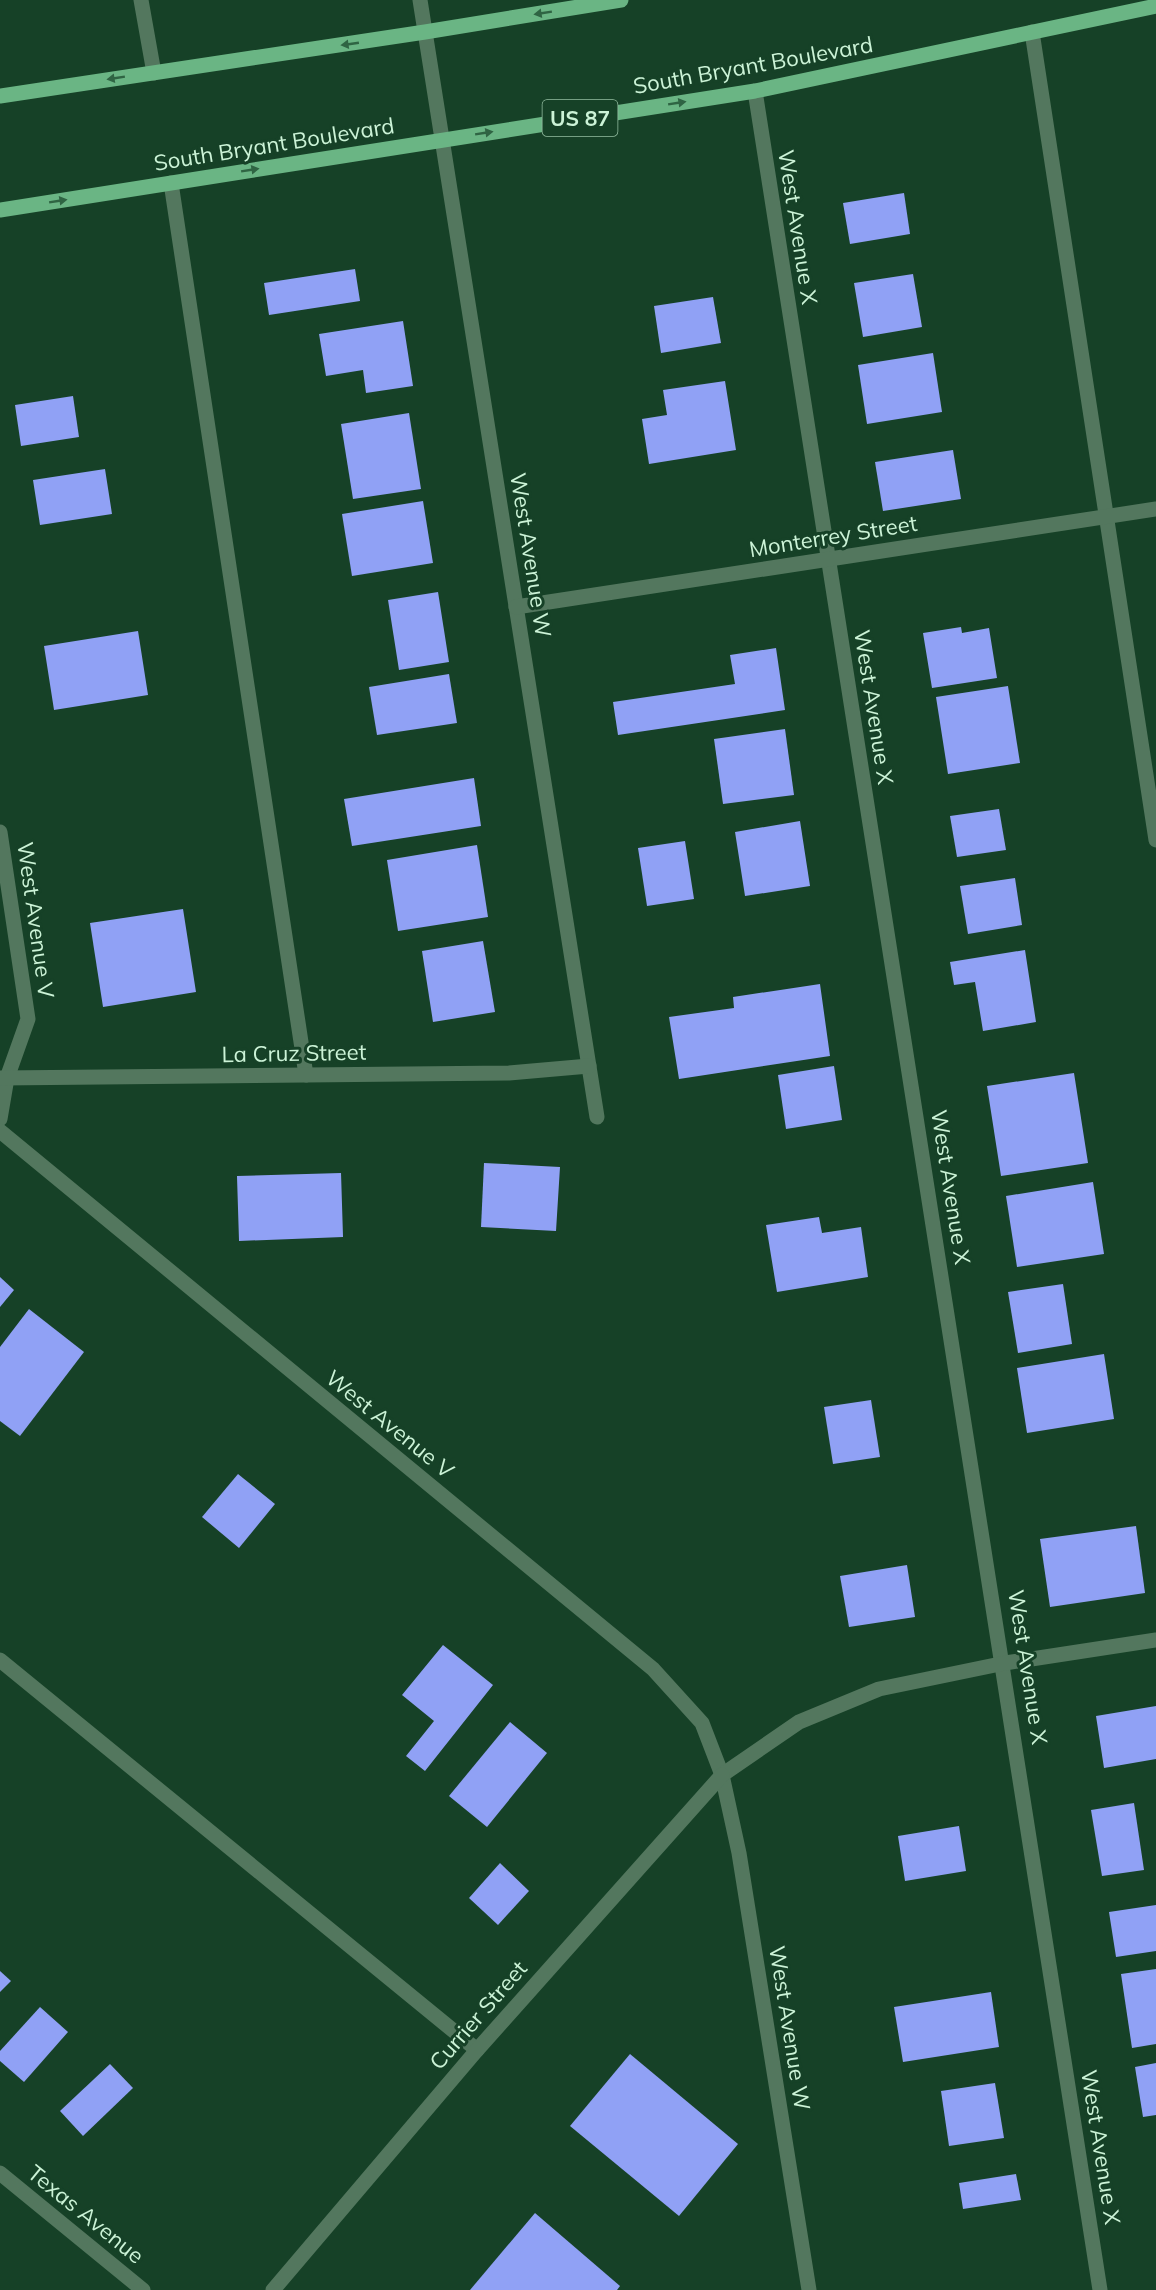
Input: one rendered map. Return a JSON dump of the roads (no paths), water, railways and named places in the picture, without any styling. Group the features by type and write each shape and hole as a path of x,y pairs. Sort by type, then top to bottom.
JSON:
{"main road":[{"path":"0,96 621,0"},
{"name":"South Bryant Boulevard","path":"0,210 755,91 1156,6"}],"street":[{"path":"141,0 154,73"},
{"name":"West Avenue W","path":"420,0 597,1117"},
{"path":"1032,32 1156,840"},
{"name":"West Avenue X","path":"755,91 827,560 1005,1663 1100,2290"},
{"path":"171,183 306,1075"},
{"name":"Monterrey Street","path":"516,607 1156,509"},
{"name":"West Avenue V","path":"0,832 28,1019 4,1078 0,1119"},
{"name":"La Cruz Street","path":"4,1078 509,1073 589,1066"},
{"name":"West Avenue V","path":"0,1131 653,1669 702,1724 722,1774"},
{"name":"Currier Street","path":"273,2290 477,2050 722,1774 799,1722 879,1689 1005,1663 1156,1640"},
{"path":"0,1660 477,2050"},
{"name":"West Avenue W","path":"722,1774 739,1854 809,2290"},
{"name":"Texas Avenue","path":"0,2173 143,2290"}]}
